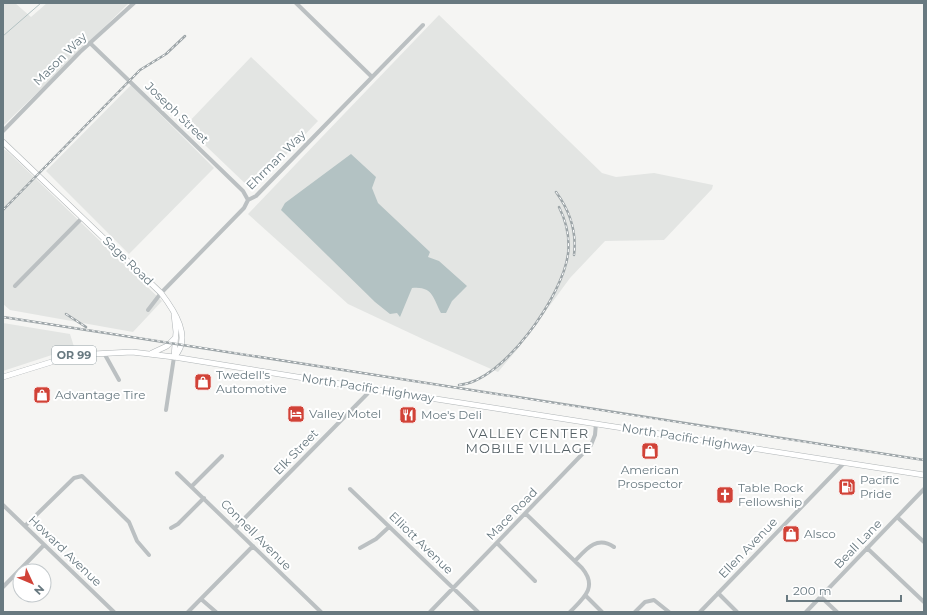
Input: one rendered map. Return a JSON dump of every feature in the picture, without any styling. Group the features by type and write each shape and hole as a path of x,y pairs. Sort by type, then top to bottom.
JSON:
{"main road":[{"name":"Sage Road","path":"3,142 161,293 180,321 182,345 181,350 174,357"},
{"path":"174,312 176,337 174,357"},
{"path":"148,354 167,346 176,337"},
{"name":"North Pacific Highway","path":"3,377 64,357 104,352 148,354 924,475"}],"street":[{"name":"Mason Way","path":"3,131 90,42 134,3"},
{"path":"296,3 372,77"},
{"name":"Ehrman Way","path":"148,310 161,293 244,208 248,200 256,196 423,25"},
{"name":"Joseph Street","path":"90,42 243,191 248,200"},
{"path":"15,286 82,218"},
{"path":"104,352 119,380"},
{"name":"Sage Road","path":"166,410 174,357"},
{"name":"Elk Street","path":"236,528 372,389"},
{"name":"Mace Road","path":"430,612 591,445 595,435 596,423"},
{"path":"192,486 222,456"},
{"name":"Ellen Avenue","path":"700,612 844,463"},
{"name":"Connell Avenue","path":"177,472 321,612"},
{"path":"25,526 72,480 80,476 129,522 136,541 149,555"},
{"name":"Elliott Avenue","path":"350,489 478,612"},
{"name":"Beall Lane","path":"806,612 924,489"},
{"path":"171,528 178,524 204,498"},
{"name":"Howard Avenue","path":"3,505 114,612"},
{"path":"526,514 585,571 588,579 586,596 570,612"},
{"path":"897,517 924,542"},
{"path":"360,548 376,539 389,526"},
{"path":"575,561 594,543 605,542 614,547"},
{"path":"497,543 535,581"},
{"path":"3,588 44,545"},
{"path":"188,612 253,546"},
{"path":"867,548 924,602"},
{"path":"718,594 737,612"},
{"path":"586,596 602,612"},
{"path":"821,597 836,612"},
{"path":"201,599 216,612"},
{"path":"635,612 645,602 650,600 658,602 669,612"}],"shaded area":[{"path":"3,3 15,3 31,17 47,3 129,3 3,126"},
{"path":"439,15 602,173 616,177 654,173 713,185 712,189 664,240 605,241 570,278 520,346 498,372 348,304 248,214"},
{"path":"251,57 318,121 252,190 185,126"},
{"path":"131,85 214,168 129,254 46,171"},
{"path":"3,149 7,151 162,301 133,332 10,310 3,304"},
{"path":"351,154 376,177 372,188 378,203 430,252 428,257 439,261 467,286 452,301 446,313 441,313 434,298 428,291 419,288 412,288 400,317 397,313 390,314 375,302 281,210 285,203"},
{"path":"3,323 70,334 75,350 61,352 3,371"}],"waterway":[{"path":"3,36 41,3"}],"railway":[{"path":"3,210 140,70 166,54 185,36"},
{"path":"556,192 569,214 575,246 574,255"},
{"path":"459,385 476,380 494,369 512,353 543,313 564,271 568,254 567,230 559,207"},
{"path":"66,314 86,327"},
{"path":"3,317 924,460"}],"place":[{"name":"Twedell's Automotive","path":"203,382"},
{"name":"Advantage Tire","path":"42,395"},
{"name":"Valley Motel","path":"296,414"},
{"name":"Moe's Deli","path":"408,415"},
{"name":"American Prospector","path":"650,451"},
{"name":"Pacific Pride","path":"847,487"},
{"name":"Table Rock Fellowship","path":"725,495"},
{"name":"Alsco","path":"791,534"}],"district":[{"name":"VALLEY CENTER MOBILE VILLAGE","path":"529,440"}]}
